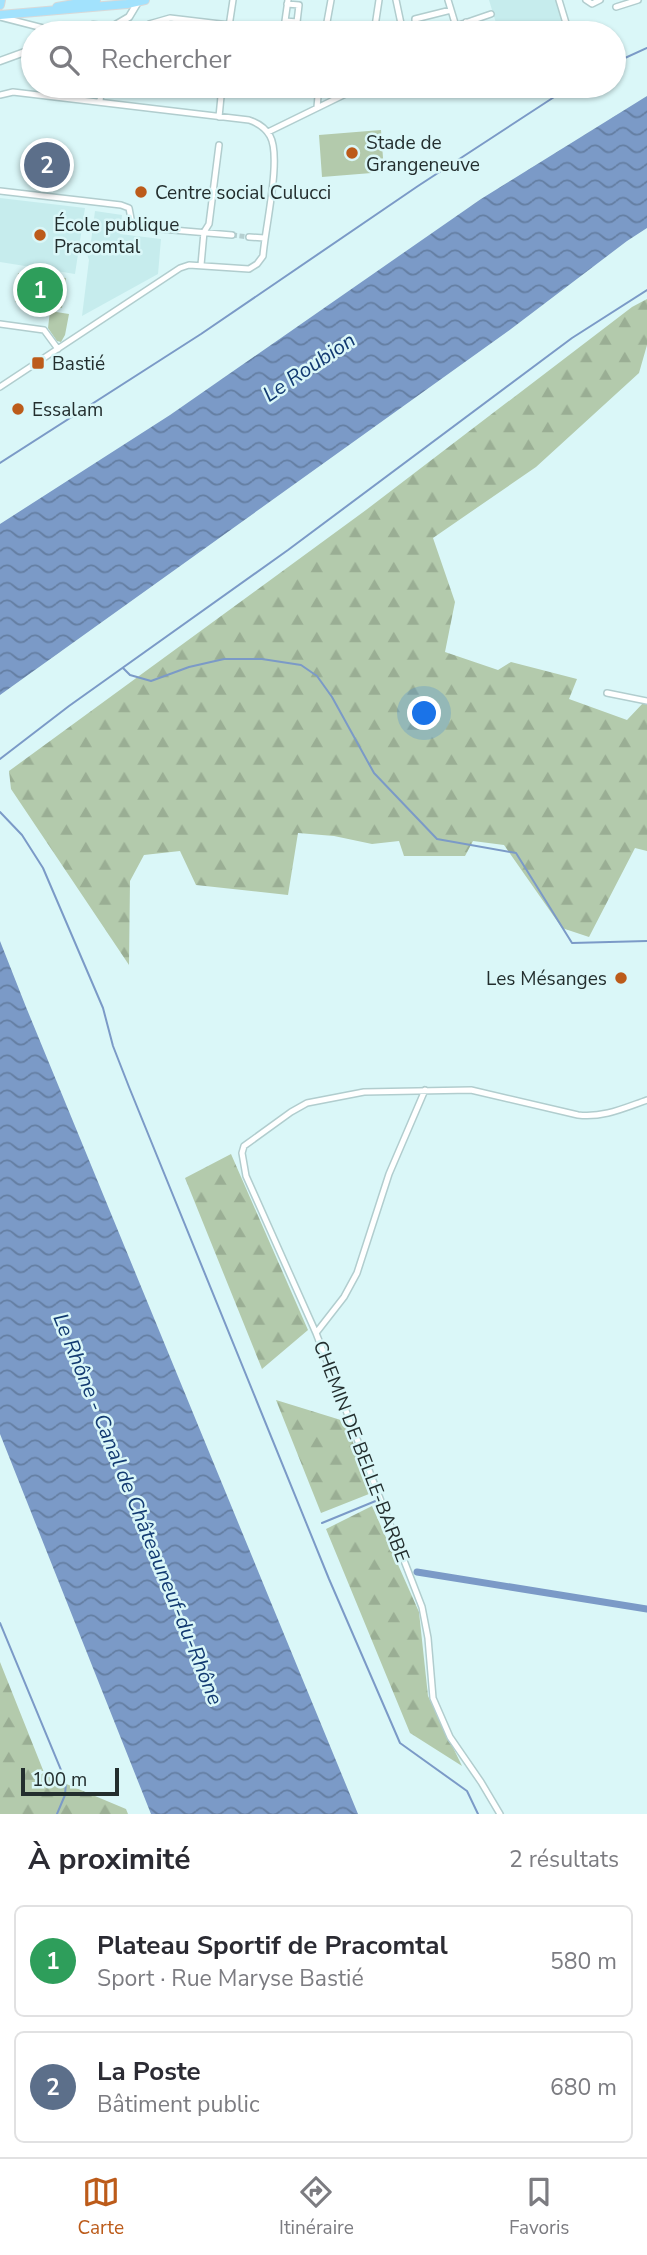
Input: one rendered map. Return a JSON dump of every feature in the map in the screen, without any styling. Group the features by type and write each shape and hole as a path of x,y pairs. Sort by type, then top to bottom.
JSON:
{"main road":[{"path":"58,0 72,3"},
{"path":"41,10 96,0"},
{"path":"0,16 141,1"}],"street":[{"path":"230,21 233,0"},
{"path":"328,21 331,0"},
{"path":"376,21 379,0"},
{"path":"396,0 400,21"},
{"path":"448,0 455,21"},
{"path":"559,0 565,21"},
{"path":"586,0 592,4 600,0"},
{"path":"616,7 638,0"},
{"path":"123,21 141,1"},
{"path":"415,21 452,10"},
{"path":"469,21 491,13"},
{"path":"0,16 21,22"},
{"path":"160,21 170,18 195,21"},
{"path":"0,61 21,53"},
{"path":"0,95 21,93"},
{"path":"0,387 180,268 201,265 249,269 263,256 275,150 268,132 259,124 249,120 71,98"},
{"path":"219,117 221,98"},
{"path":"317,107 318,98"},
{"path":"268,132 336,98"},
{"path":"201,265 219,145"},
{"path":"0,191 121,205 129,208 132,225 137,227 232,235"},
{"path":"248,237 264,238"},
{"path":"0,324 44,330 58,349"},
{"path":"607,693 647,701"},
{"name":"CHEMIN DE BELLE-BARBE","path":"425,1090 388,1174 357,1273 344,1297 316,1333 422,1607 428,1638 433,1698 450,1737 500,1814"},
{"path":"316,1333 246,1176 242,1153 244,1146 290,1112 307,1103 364,1092 484,1092 593,1117 647,1100"}],"shaded area":[{"path":"489,0 558,0 564,21 495,21"},
{"name":"École publique Pracomtal","path":"0,198 85,208 75,274 0,262"},
{"path":"95,211 122,215 120,234 161,239 158,274 82,316 89,260 87,254"}],"green space":[{"name":"Stade de Grangeneuve","path":"381,130 384,172 322,177 319,135"},
{"path":"18,273 66,278 62,308 15,302"},
{"path":"647,299 647,345 639,373 536,467 433,538 455,602 445,652 498,670 511,662 577,679 569,699 627,720 644,702 647,703 647,851 635,848 589,937 562,928 504,845 473,841 465,856 404,856 399,841 372,844 334,836 298,833 288,895 196,885 180,851 144,855 130,881 129,965 11,789 9,771 366,510 632,307"},
{"path":"50,311 69,314 61,342 57,341 48,328"},
{"path":"231,1154 308,1330 262,1369 185,1178"},
{"path":"276,1400 344,1421 374,1492 321,1513"},
{"path":"372,1506 419,1612 428,1696 462,1766 410,1733 326,1529"},
{"path":"0,1662 45,1775 126,1809 128,1814 0,1814"}],"water":[{"name":"Le Roubion","path":"647,96 647,228 511,329 0,695 0,524 170,415 481,199"},
{"name":"Le Rhône - Canal de Châteauneuf-du-Rhône","path":"0,941 358,1814 151,1814 0,1434"}],"waterway":[{"path":"626,58 647,48"},
{"path":"0,463 201,334 553,98"},
{"path":"0,759 69,706 288,550 572,338 647,290"},
{"path":"123,668 130,675 151,681 189,667 224,659 262,659 301,665 317,676 332,697 374,773 437,839 516,853 572,943 647,941"},
{"path":"0,812 22,835 43,868 103,1008 113,1046 129,1087 329,1579 400,1743 467,1791 478,1814"},
{"path":"322,1523 378,1500 405,1570"},
{"path":"417,1572 647,1609"},
{"path":"0,1623 66,1782 65,1795 57,1814"}],"tunnel":[{"path":"232,235 249,237"}],"place":[{"name":"Stade de Grangeneuve","path":"352,153"},
{"name":"La Poste","path":"47,165"},
{"name":"Centre social Culucci","path":"141,192"},
{"name":"École publique Pracomtal","path":"40,235"},
{"name":"Plateau Sportif de Pracomtal","path":"40,290"},
{"name":"Bastié","path":"38,363"},
{"name":"Essalam","path":"18,409"},
{"name":"Les Mésanges","path":"621,978"}]}
